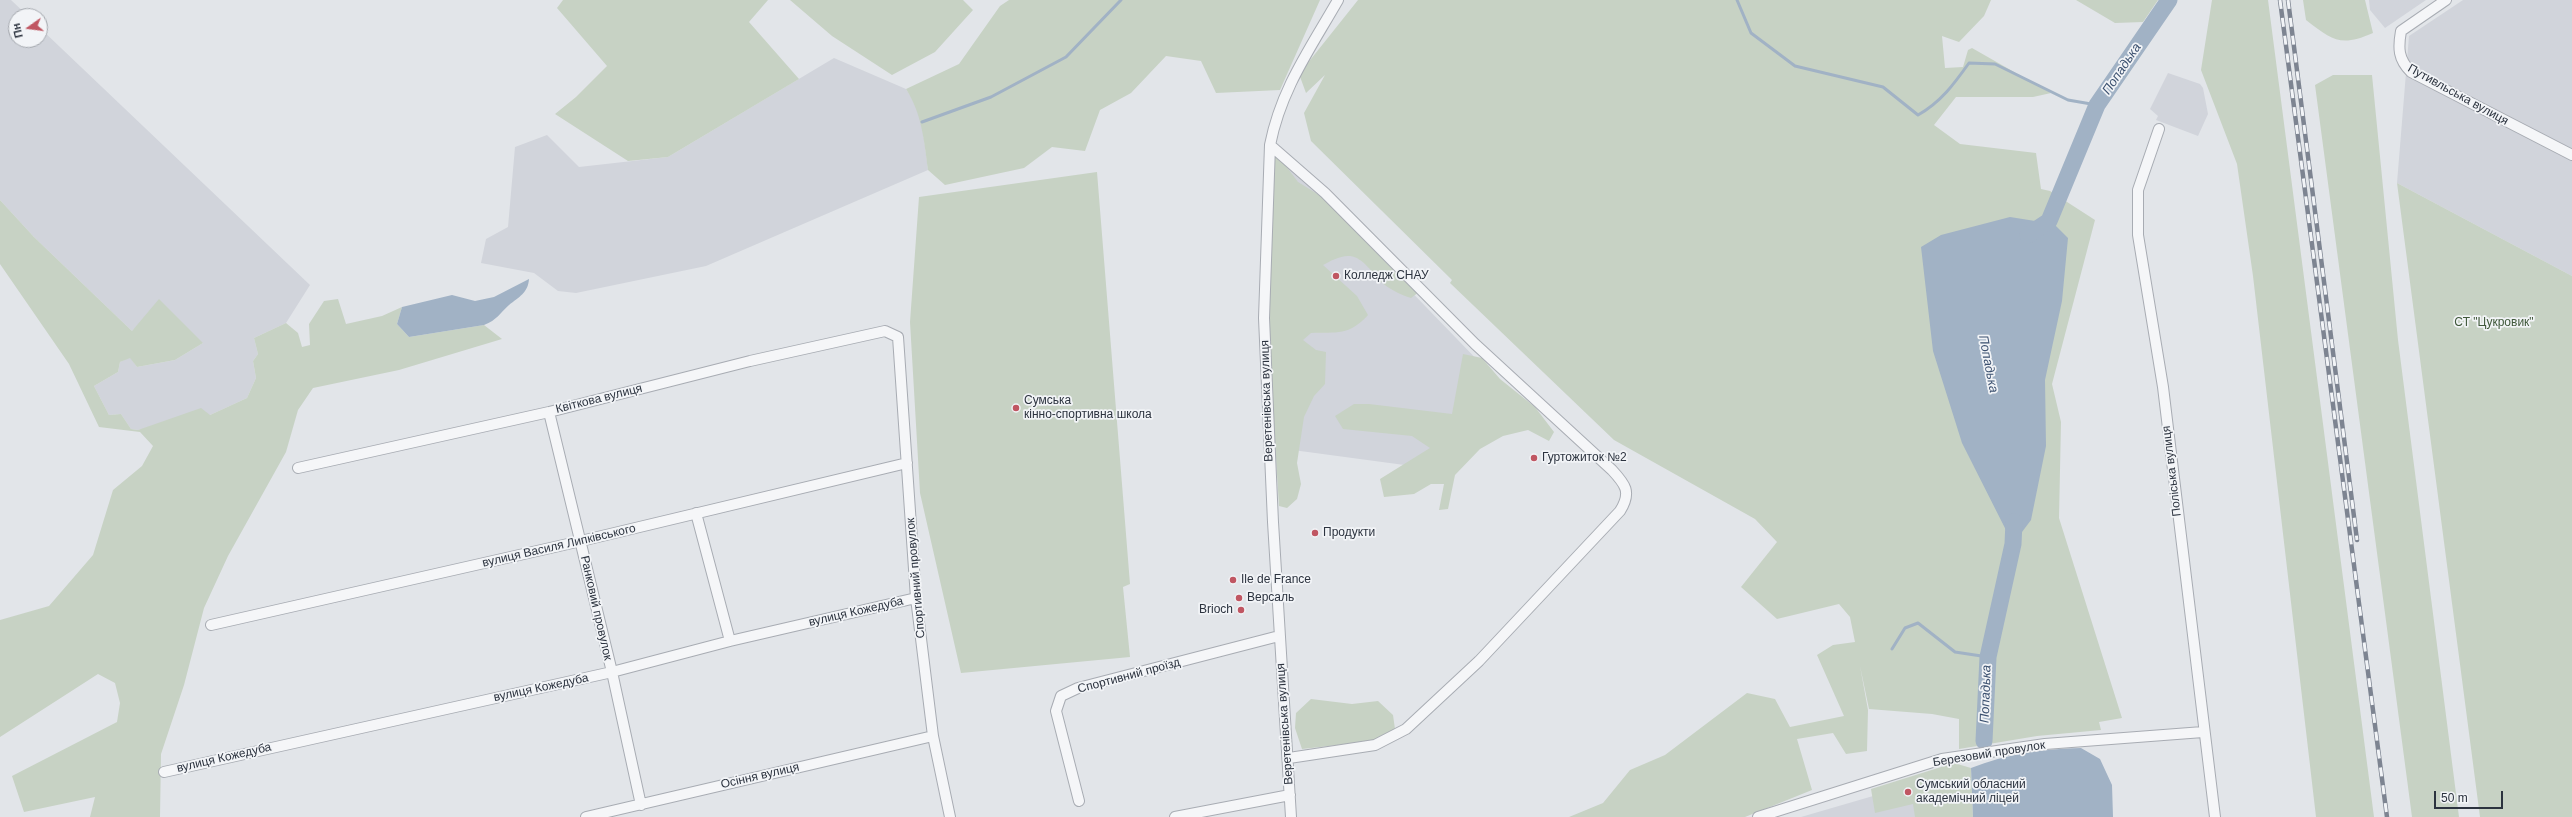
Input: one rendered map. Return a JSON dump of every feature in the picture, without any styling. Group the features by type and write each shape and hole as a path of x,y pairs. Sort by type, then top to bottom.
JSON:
{"street":[{"name":"Веретенівська вулиця","path":"1291,817 1289,758 1279,636 1264,318 1270,145 1275,122 1285,93 1338,0"},
{"name":"Путивльська вулиця","path":"2446,0 2401,31 2398,49 2404,65 2411,72 2572,155"},
{"name":"Поліська вулиця","path":"2159,129 2138,190 2138,235 2163,387 2214,817"},
{"path":"1270,145 1325,193 1475,344 1612,470 1625,485 1626,501 1620,510 1479,660 1406,729 1375,745 1289,758"},
{"name":"Квіткова вулиця","path":"298,468 549,412 750,361 885,331 898,337"},
{"name":"Спортивний провулок","path":"898,337 916,598 933,736 950,817"},
{"name":"Ранковий провулок","path":"549,412 612,672 641,805"},
{"name":"вулиця Василя Липківського","path":"211,625 581,541 906,463"},
{"path":"696,513 730,641"},
{"name":"вулиця Кожедуба","path":"164,772 612,672 730,641 916,598"},
{"name":"Спортивний проїзд","path":"1079,801 1056,711 1061,696 1078,688 1279,636"},
{"name":"Березовий провулок","path":"1758,817 1942,759 2045,744 2203,732"},
{"name":"Осіння вулиця","path":"586,817 933,736"},
{"path":"1175,817 1290,795"}],"shaded area":[{"path":"0,0 11,0 20,8 8,8 8,48 48,48 48,36 310,285 286,323 254,338 258,354 253,361 256,378 247,398 210,415 138,430 131,429 121,414 109,415 94,386 118,372 120,362 130,357 137,367 175,360 203,343 142,322 132,331 34,237 0,200"},
{"path":"2369,0 2426,0 2385,28 2370,10"},
{"path":"2463,0 2572,0 2572,276 2397,183 2409,36"},
{"path":"834,58 906,89 915,103 922,122 928,170 706,266 576,293 558,291 534,273 481,263 486,239 508,227 515,147 547,135 579,167 668,157"},
{"path":"2168,73 2200,84 2203,88 2208,114 2198,136 2156,120 2158,116 2150,109"},
{"name":"Колледж СНАУ","path":"1274,150 1519,403 1449,471 1278,448"},
{"name":"Сумський обласний академічний ліцей","path":"1928,780 1935,817 1801,817"}],"green space":[{"path":"563,0 768,0 749,22 799,79 668,157 628,161 555,114 576,97 607,66 557,8"},
{"path":"790,0 963,0 973,10 935,52 892,75 832,36"},
{"path":"1009,0 1320,0 1280,90 1216,93 1201,61 1166,56 1131,93 1100,110 1085,151 1052,147 1024,168 945,185 928,170 922,128 916,108 906,89 959,64 1000,6"},
{"path":"1358,0 1991,0 1984,16 1959,42 1942,36 1945,68 1963,67 1968,50 1972,48 2051,93 2033,97 1956,97 1934,125 1960,144 2036,153 2041,189 2050,191 2095,220 2052,384 2061,422 2059,518 2122,718 2099,722 2101,730 2037,736 1959,749 1959,719 1932,714 1869,709 1860,666 1868,710 1867,751 1846,754 1833,733 1797,739 1812,790 1745,817 1569,817 1603,803 1630,770 1665,755 1747,693 1775,699 1790,727 1844,716 1817,655 1833,645 1855,642 1850,617 1839,604 1777,619 1741,587 1777,542 1755,519 1614,440 1450,283 1452,280 1311,141 1304,113 1325,75 1306,93 1299,74"},
{"path":"2076,0 2158,0 2143,22 2115,23"},
{"path":"2212,0 2268,0 2374,817 2316,817 2253,276 2237,164 2201,70"},
{"path":"2303,0 2365,0 2373,33 2353,40 2345,41 2331,37 2306,20"},
{"path":"2333,75 2372,75 2398,340 2459,817 2412,817 2315,85"},
{"path":"1274,150 1298,182 1324,198 1419,292 1411,298 1395,292 1381,282 1364,263 1355,257 1343,256 1323,265 1357,296 1368,315 1355,327 1348,330 1342,332 1311,333 1303,340 1316,350 1326,352 1325,384 1314,396 1304,417 1297,463 1301,484 1297,499 1287,508 1279,506 1268,329"},
{"name":"Сумська кінно-спортивна школа","path":"1097,172 1130,584 1123,587 1130,657 961,673 920,493 910,322 919,197"},
{"name":"СТ \"Цукровик\"","path":"2397,183 2572,276 2572,817 2480,817"},
{"path":"0,200 34,237 132,331 159,299 203,343 175,360 137,367 130,358 120,362 118,372 94,386 109,415 121,414 131,429 138,430 201,408 210,415 247,398 256,378 253,361 258,354 254,338 286,323 298,333 302,347 310,345 309,324 324,301 338,299 346,324 382,316 402,307 397,324 409,337 484,325 502,339 399,370 313,388 298,410 286,452 228,556 204,608 184,685 161,754 160,817 90,817 95,797 24,812 12,776 117,722 120,703 115,683 98,674 0,737 0,620 49,606 93,555 113,490 142,466 153,446 140,432 99,427 69,364 0,264"},
{"path":"1463,354 1482,358 1500,379 1535,407 1554,432 1549,441 1528,430 1503,436 1480,449 1455,475 1448,509 1439,510 1444,484 1431,484 1414,494 1384,497 1380,479 1430,448 1412,436 1343,429 1335,416 1354,404 1369,404 1452,414"},
{"path":"1311,699 1352,704 1378,701 1393,715 1395,729 1374,741 1302,749 1295,728 1296,713"},
{"path":"1954,763 1971,768 1973,817 1915,817 1913,804 1875,813 1871,789"}],"water":[{"path":"2010,217 2054,224 2068,238 2062,301 2045,380 2046,446 2031,520 2013,544 1962,443 1933,351 1921,247 1941,235"},
{"path":"529,279 525,291 495,319 484,325 409,337 397,324 402,307 452,295 475,301 494,297"},
{"path":"2081,748 2100,759 2112,785 2113,817 1973,817 1971,768 1998,759 2025,753"}],"waterway":[{"path":"922,122 991,97 1066,57 1121,0"},
{"path":"1737,0 1751,33 1795,66 1883,87 1918,115 1940,98 1969,63 1995,64 2068,100 2097,105"},
{"name":"Попадька","path":"2028,235 2049,221 2097,105 2169,0"},
{"name":"Попадька","path":"1984,741 1988,657 2013,544 2014,522"},
{"path":"1892,649 1905,628 1918,623 1955,652 1988,657"}],"railway":[{"path":"2280,0 2387,817"},
{"path":"2288,0 2357,540"}],"place":[{"name":"Колледж СНАУ","path":"1336,276"},
{"name":"Сумська кінно-спортивна школа","path":"1016,408"},
{"name":"Гуртожиток №2","path":"1534,458"},
{"name":"Продукти","path":"1315,533"},
{"name":"Ile de France","path":"1233,580"},
{"name":"Версаль","path":"1239,598"},
{"name":"Brioch","path":"1241,610"},
{"name":"Сумський обласний академічний ліцей","path":"1908,792"}]}
